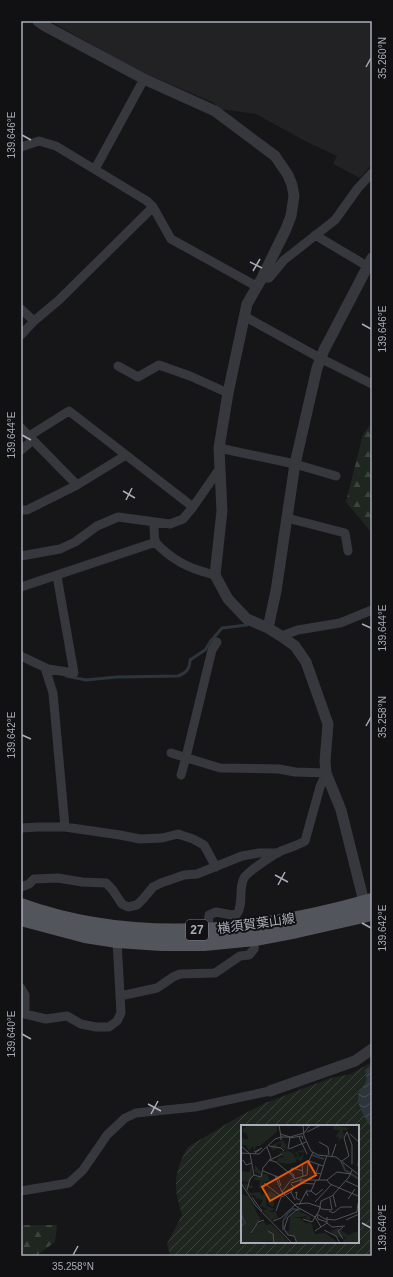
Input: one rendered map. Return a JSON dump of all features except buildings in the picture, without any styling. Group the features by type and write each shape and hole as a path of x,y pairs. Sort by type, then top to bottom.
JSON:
{"main road":[{"name":"横須賀葉山線","path":"21,905 62,917 99,924 179,931 255,926 296,918 369,908"},
{"name":"横須賀葉山線","path":"21,919 85,936 117,941 162,944 204,944 297,931 369,908"}],"street":[{"path":"38,21 144,79 215,111 274,156 288,175 292,185 294,196 291,216 286,229 247,304 228,393 219,448 222,511 215,575 228,599 247,619 268,628 295,646 306,662 328,724 325,761 326,773 340,810 369,908"},
{"path":"94,169 144,79"},
{"path":"21,147 39,141 56,146 147,201 153,207 171,239 259,282 269,278 284,260 335,220 358,188 372,173"},
{"path":"21,335 34,321 59,300 153,207"},
{"path":"268,628 276,591 295,464 316,368 370,264 315,235"},
{"path":"21,309 34,321"},
{"path":"244,316 320,358 372,384"},
{"path":"118,366 138,377 159,365 190,376 228,393"},
{"path":"21,450 31,438 69,411 193,507"},
{"path":"21,428 77,486"},
{"path":"219,448 295,464 336,476"},
{"path":"21,510 27,510 77,486 126,455"},
{"path":"21,556 60,549 75,542 97,526 118,517 170,524 183,518 193,507 220,468"},
{"path":"287,518 345,533 348,551"},
{"path":"154,522 156,542 175,560 197,571 215,575"},
{"path":"21,587 156,542"},
{"path":"21,656 45,668 74,673 57,576"},
{"path":"281,636 298,630 340,623 372,610"},
{"path":"181,775 212,650 217,642"},
{"path":"45,668 53,693 65,827"},
{"path":"171,753 220,768 279,769 295,772 326,773"},
{"path":"208,930 209,915 216,912 232,915 237,914 239,910 241,884 245,875 278,852 301,844 305,841 320,787 326,773"},
{"path":"21,828 65,827 140,839 162,838 178,834 193,839 204,845 216,867"},
{"path":"21,887 29,884 34,879 52,878 106,884 112,889 122,904 128,907 137,904 153,887 161,883 184,875 197,874 242,856 278,852"},
{"path":"120,996 157,988 180,974 215,972 240,956 249,955 254,949 255,938"},
{"path":"21,988 25,995 25,1014 46,1019 67,1016 81,1024 96,1027 109,1026 117,1021 121,1013 117,941"},
{"path":"21,1191 69,1183 83,1170 107,1135 125,1118 136,1113 195,1107 270,1091 355,1061 372,1049"}],"shaded area":[{"path":"50,21 372,21 372,164 360,178 333,164 337,156 305,141 256,114 220,109 214,103 135,69"}],"green space":[{"path":"372,423 372,533 346,502 363,434"},
{"path":"372,1062 372,1256 170,1256 167,1244 182,1215 177,1194 176,1177 183,1156 188,1147 238,1117 265,1103 331,1078 351,1074"},
{"path":"21,1225 57,1225 55,1242 36,1256 21,1256"}],"water":[{"path":"372,1065 372,1127 362,1113 358,1096 366,1082 365,1070"}],"waterway":[{"path":"66,676 86,680 117,677 178,676 187,670 190,660 205,650 222,628 247,625"}]}
